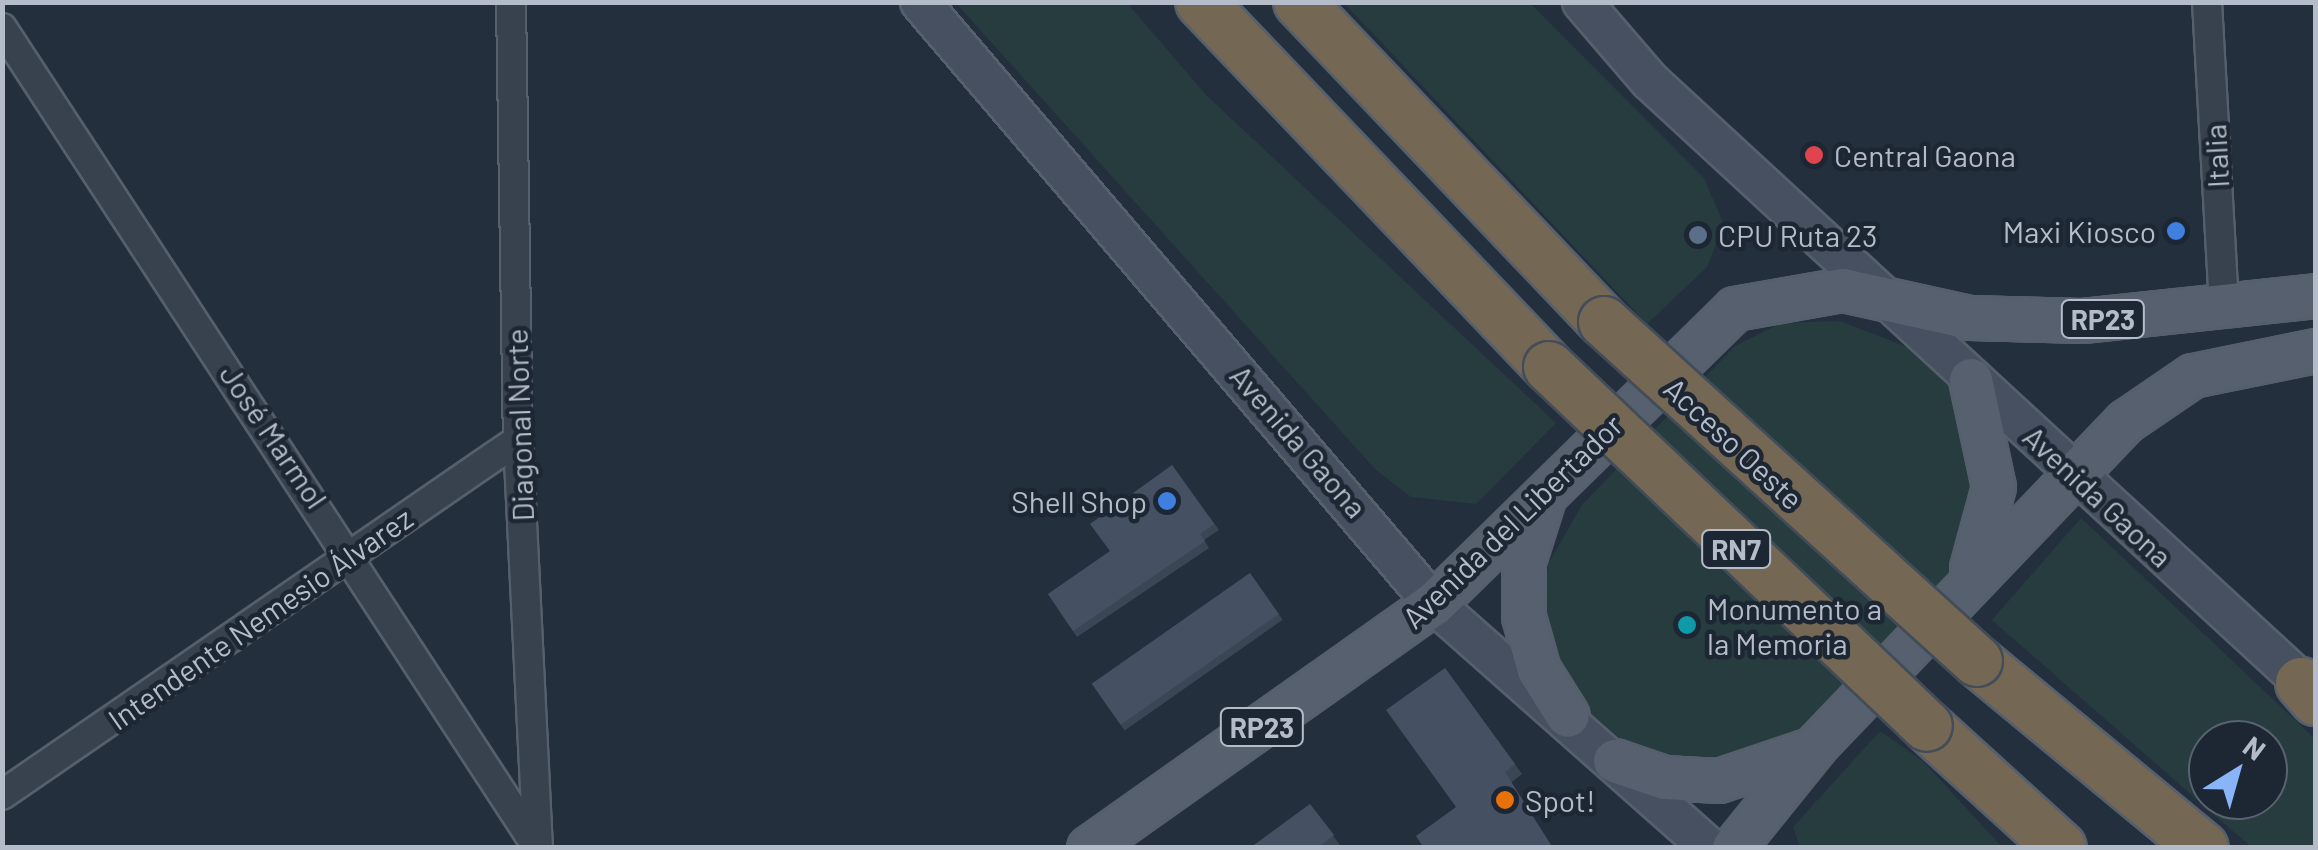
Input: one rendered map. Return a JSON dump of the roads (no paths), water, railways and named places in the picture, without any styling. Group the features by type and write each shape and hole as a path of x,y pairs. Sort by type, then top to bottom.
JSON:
{"highway":[{"name":"RN7","path":"1201,2 1549,367 2061,848"},
{"name":"Acceso Oeste","path":"1299,2 1604,322 1977,661 2203,848"}],"main road":[{"name":"Avenida Gaona","path":"920,2 1434,604 1568,716 1710,848"},
{"name":"Avenida Gaona","path":"1583,3 1650,81 2311,692"},
{"name":"Avenida del Libertador","path":"1088,848 1434,604 1735,309 1843,290 1890,305 2017,322 2224,309 2316,296"},
{"path":"1734,848 1817,745 2074,470 2193,376 2316,351"},
{"path":"1960,590 1994,487 1971,380"},
{"path":"1552,485 1530,535 1522,590 1539,670 1568,716"},
{"path":"1615,762 1665,778 1718,782 1770,770 1817,745"}],"street":[{"name":"Diagonal Norte","path":"510,2 518,440 538,848"},
{"name":"Italia","path":"2207,2 2224,309"},
{"name":"José Marmol","path":"2,28 353,554 538,848"},
{"name":"Intendente Nemesio Álvarez","path":"2,795 518,440"}],"place":[{"name":"Central Gaona","path":"1814,155"},
{"name":"Maxi Kiosco","path":"2176,231"},
{"name":"CPU Ruta 23","path":"1698,235"},
{"name":"Shell Shop","path":"1167,501"},
{"name":"Monumento a la Memoria","path":"1687,625"},
{"name":"Spot!","path":"1505,800"}]}
